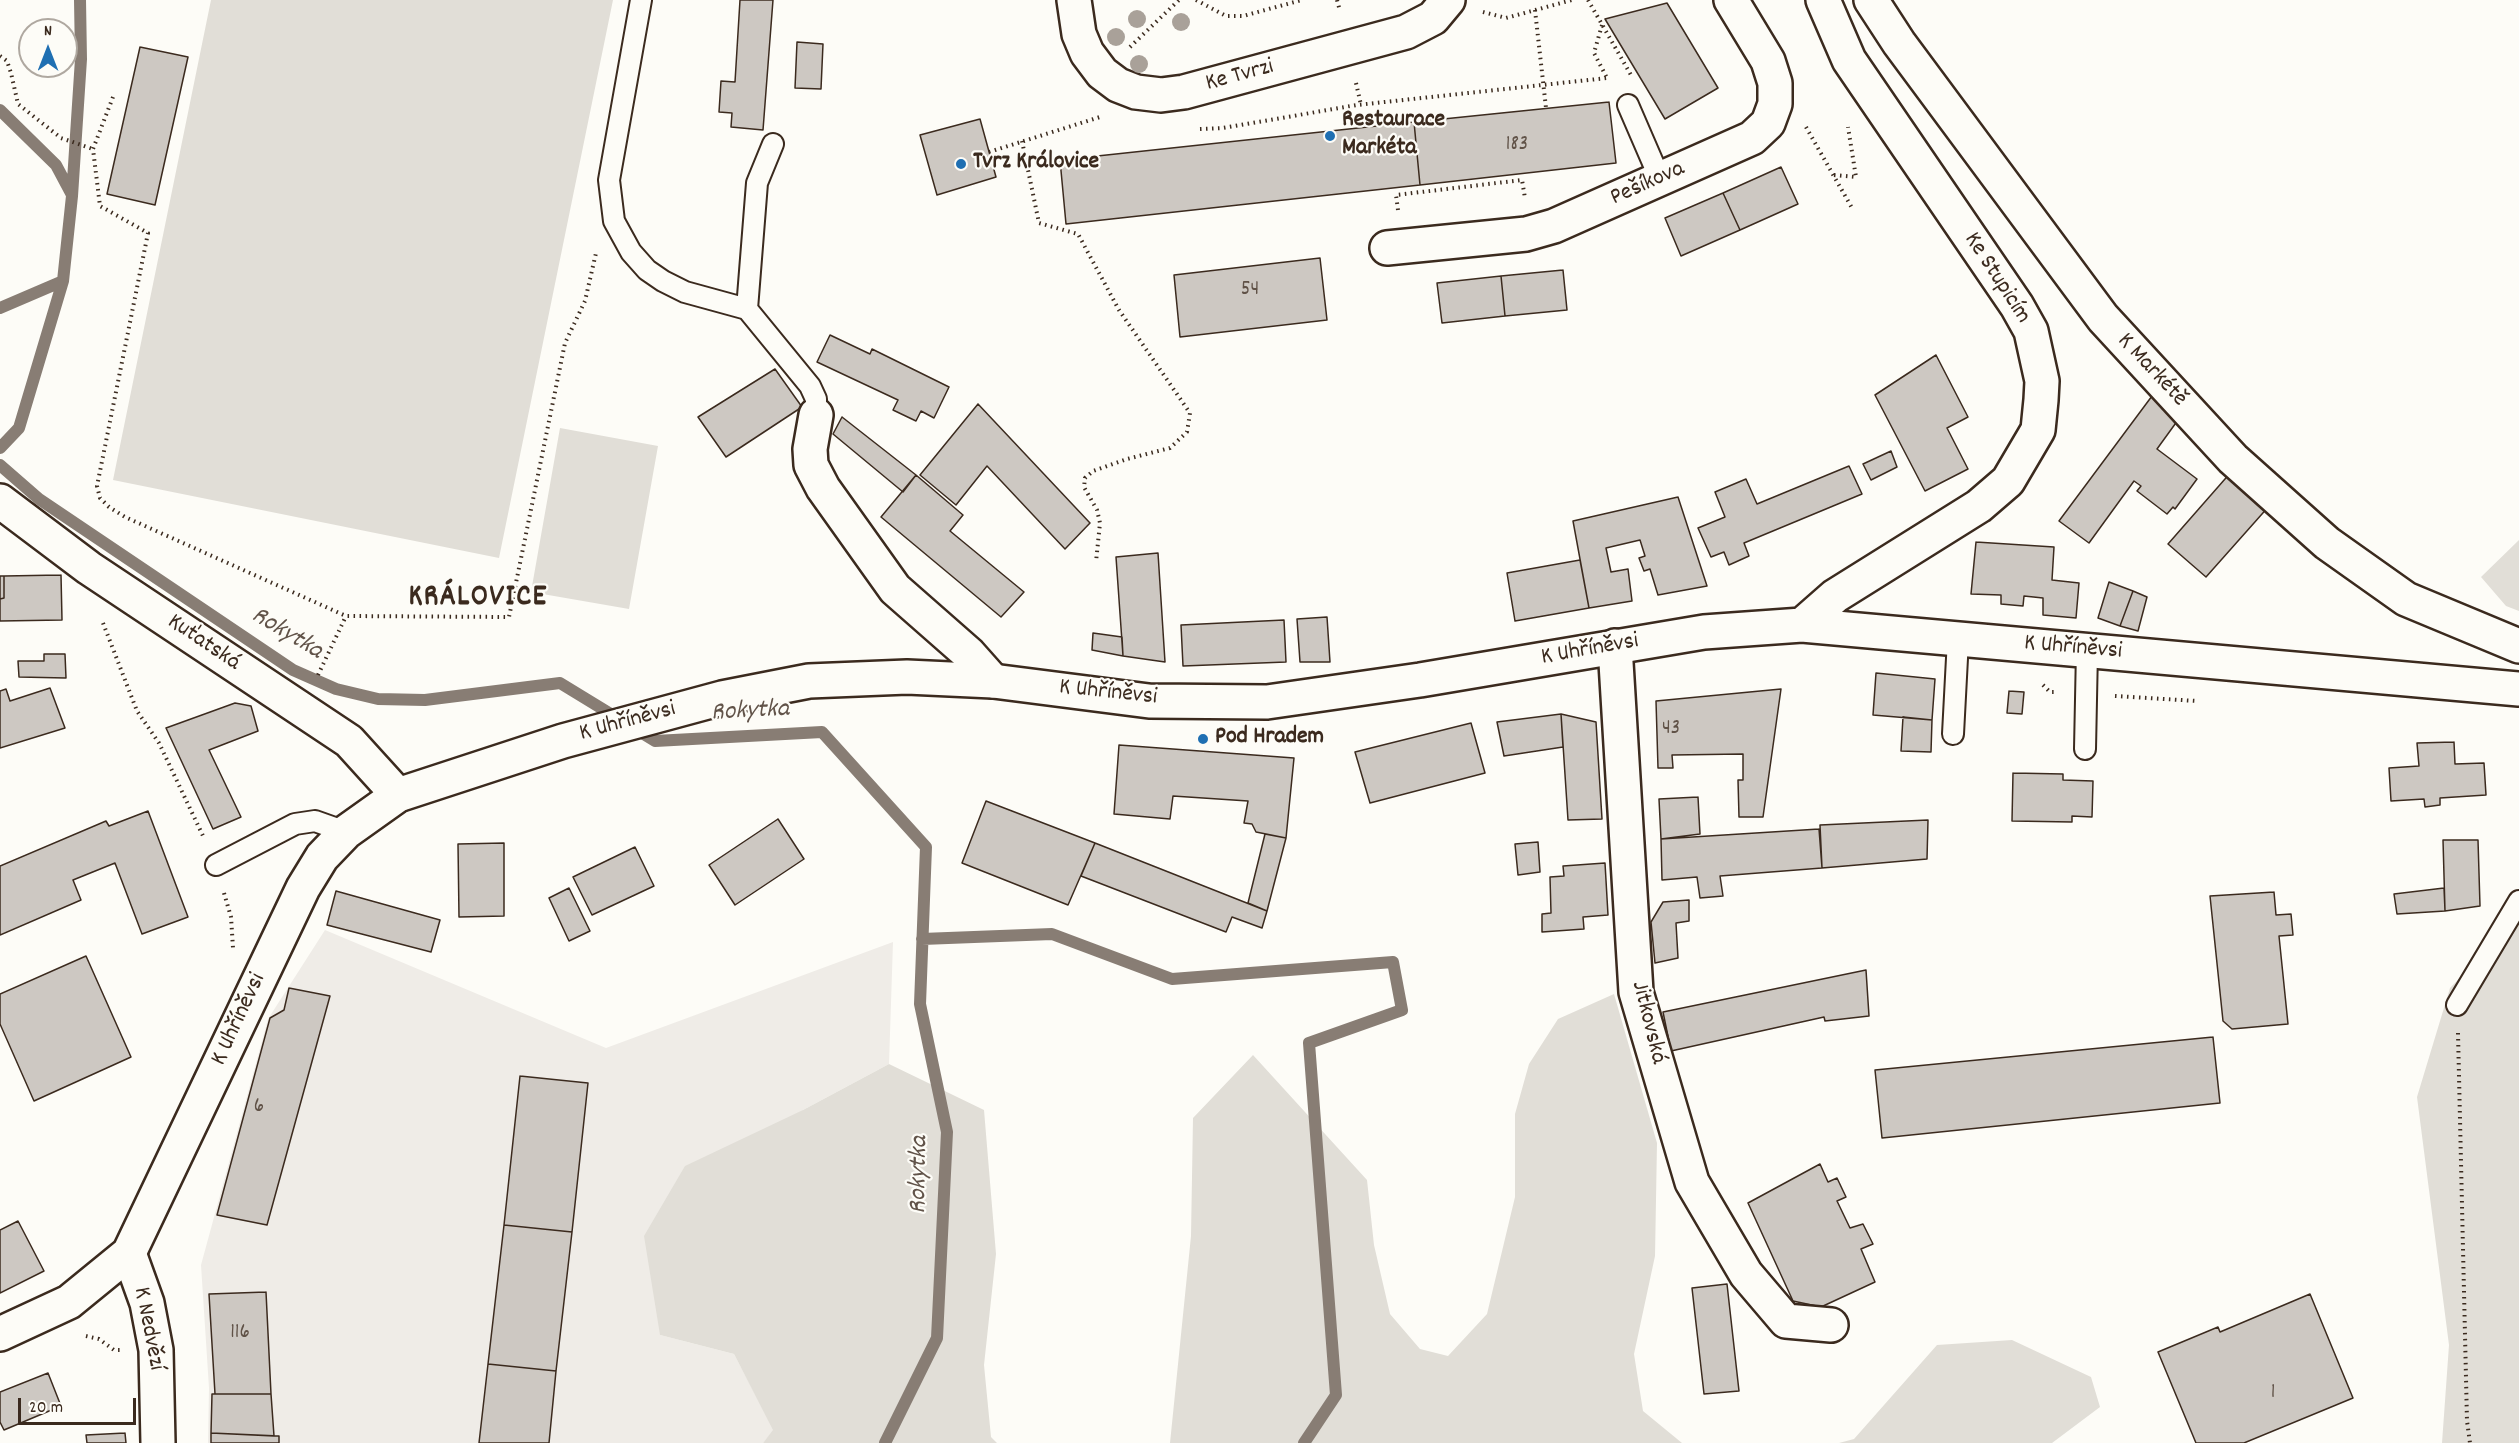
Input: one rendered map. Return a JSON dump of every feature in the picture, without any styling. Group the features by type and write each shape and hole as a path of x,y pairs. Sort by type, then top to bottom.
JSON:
{"street":[{"name":"Ke Tvrzi","path":"1074,0 1079,34 1087,53 1102,73 1118,85 1136,92 1161,95 1184,92 1406,32 1433,18 1448,2"},
{"name":"Pešíkova","path":"1395,247 1526,234 1554,226 1752,138 1768,123 1775,104 1775,83 1768,61 1731,0"},
{"name":"Ke Stupicím","path":"1802,626 1835,596 1979,506 2008,481 2038,430 2042,381 2031,331 2017,306 1850,60 1823,0"},
{"name":"K Markétě","path":"1871,0 1899,43 2103,318 2233,459 2326,543 2406,599 2519,646"},
{"path":"816,415 810,449 811,465 823,488 895,589 969,654 993,681"},
{"name":"Kuťatská","path":"0,501 89,568 349,741 398,795"},
{"name":"K Uhříněvsi","path":"0,1334 69,1302 129,1253 303,888 322,857 346,832 398,795 563,741 722,698 809,681 907,678 993,681 1149,700 1267,702 1420,680 1704,632 1802,626 2519,689"},
{"name":"Jitkovská","path":"1615,646 1636,993 1692,1182 1746,1274 1786,1321 1831,1325"},
{"name":"K Nedvězí","path":"129,1253 147,1303 156,1350 158,1443"}],"lane":[{"path":"641,0 611,166 609,191 614,221 631,252 647,270 685,292 747,309 810,386 816,399 816,415"},
{"path":"1628,105 1660,179"},
{"path":"747,309 757,183 773,144"},
{"path":"1953,734 1958,639"},
{"path":"2085,749 2087,651"},
{"path":"216,865 295,824 315,821 346,832"},
{"path":"2457,1005 2519,901"}],"path":[{"path":"1102,73 1179,0"},
{"path":"1196,0 1226,16 1243,16 1302,0"},
{"path":"1448,2 1506,18 1572,0"},
{"path":"1588,0 1644,97 1628,105 1619,102 1594,53 1602,25"},
{"path":"1535,10 1546,108"},
{"path":"0,56 7,61 18,104 61,138 93,149"},
{"path":"1190,129 1223,128 1357,105 1607,78"},
{"path":"989,152 1133,106 1136,92"},
{"path":"113,97 93,149 100,206 148,233 97,486 100,498 125,517 346,616 509,617 565,343 585,301 597,248 614,221"},
{"path":"1833,175 1856,177 1847,123"},
{"path":"1804,124 1852,208"},
{"path":"1022,141 1039,224 1078,234 1119,310 1190,413 1187,432 1170,447 1093,471 1085,478 1084,487 1100,523 1096,561"},
{"path":"1395,247 1396,195 1522,180 1525,202"},
{"path":"89,568 89,589 137,711 159,743 216,865 231,917 233,954"},
{"path":"316,681 346,616"},
{"path":"2036,678 2050,692 2198,700"},
{"path":"2457,1005 2467,1421 2470,1443"}],"shaded area":[{"path":"211,0 613,0 499,558 113,480"},
{"path":"560,428 658,446 629,609 531,592"},
{"path":"2519,540 2519,611 2506,606 2481,577"},
{"path":"2519,917 2519,1443 2442,1443 2449,1345 2417,1097 2450,988"},
{"path":"325,930 606,1048 893,942 889,1064 803,1110 660,1335 734,1354 774,1430 763,1443 208,1443 209,1388 201,1265 268,1019"},
{"path":"1614,994 1657,1143 1655,1256 1634,1354 1643,1411 1682,1443 1170,1443 1191,1236 1193,1118 1253,1055 1367,1180 1374,1245 1390,1314 1420,1349 1448,1356 1487,1314 1515,1197 1515,1114 1529,1064 1558,1019"},
{"path":"889,1064 984,1110 996,1254 984,1365 991,1437 997,1443 763,1443 773,1430 734,1354 660,1335 644,1236 685,1166 803,1110"},
{"path":"2012,1340 2091,1377 2100,1407 2052,1443 1839,1443 1854,1439 1937,1345"}],"building":[{"path":"740,0 773,0 763,130 731,127 732,113 719,112 721,81 735,82"},
{"path":"1667,3 1718,88 1665,119 1605,19"},
{"path":"797,42 823,44 821,89 795,88"},
{"path":"140,47 188,57 155,205 107,194"},
{"path":"1609,102 1616,163 1420,185 1414,122"},
{"name":"Tvrz Královice","path":"980,119 996,177 937,195 920,135"},
{"path":"1414,122 1420,185 1066,224 1060,160"},
{"path":"1781,167 1798,204 1740,230 1723,193"},
{"path":"1723,193 1740,230 1681,256 1665,218"},
{"path":"1320,258 1327,320 1180,337 1174,275"},
{"path":"1563,270 1567,310 1505,316 1501,276"},
{"path":"1501,276 1505,316 1442,323 1437,283"},
{"path":"830,335 870,354 872,349 949,387 934,418 921,411 916,421 893,410 898,400 817,362"},
{"path":"1936,355 1968,417 1947,428 1968,469 1925,491 1875,395"},
{"path":"775,369 802,407 726,457 698,417"},
{"path":"2152,396 2178,420 2157,449 2197,479 2175,509 2173,507 2167,514 2137,491 2141,486 2134,481 2089,543 2059,521"},
{"path":"978,404 1090,523 1065,549 987,466 956,505 920,475"},
{"path":"842,417 916,475 903,492 833,434"},
{"path":"1891,451 1897,467 1871,480 1863,464"},
{"path":"1849,466 1862,494 1744,543 1749,556 1729,565 1724,552 1711,557 1698,528 1725,517 1715,492 1746,479 1757,504"},
{"path":"2232,471 2270,505 2206,577 2168,544"},
{"path":"916,475 963,515 950,531 1024,592 1001,617 881,517"},
{"path":"1678,497 1707,586 1658,595 1650,569 1644,571 1639,558 1645,556 1640,540 1606,548 1611,572 1628,569 1632,601 1589,608 1573,521"},
{"path":"1976,542 2054,547 2052,580 2079,583 2076,618 2043,615 2043,598 2024,596 2023,606 2001,604 2001,595 1971,594"},
{"path":"1158,553 1165,662 1123,656 1116,557"},
{"path":"1580,560 1589,608 1515,621 1507,573"},
{"path":"61,575 62,620 0,621 0,599 4,598 4,576"},
{"path":"0,576 4,576 4,598 0,599"},
{"path":"2109,582 2133,591 2120,626 2098,618"},
{"path":"2133,591 2147,597 2138,631 2120,626"},
{"path":"1327,617 1330,662 1300,662 1297,619"},
{"path":"1284,620 1286,662 1183,666 1181,625"},
{"path":"1093,633 1122,637 1123,656 1092,650"},
{"path":"44,654 65,654 66,678 19,677 18,661 44,661"},
{"path":"1876,673 1935,679 1932,720 1873,715"},
{"path":"50,688 65,728 0,748 0,691 6,689 10,701"},
{"path":"1781,689 1763,817 1739,817 1738,780 1743,780 1743,754 1672,755 1673,768 1658,768 1656,701"},
{"path":"2009,691 2024,692 2022,714 2007,713"},
{"path":"235,703 251,706 258,731 209,750 241,817 213,829 166,728"},
{"path":"1561,714 1563,747 1504,756 1497,722"},
{"path":"1561,714 1596,722 1602,819 1568,820"},
{"path":"1903,717 1932,720 1931,752 1901,751"},
{"path":"1471,723 1485,773 1370,803 1355,752"},
{"path":"2454,742 2455,764 2484,763 2486,795 2440,798 2440,805 2425,807 2424,799 2391,801 2389,768 2419,766 2417,743"},
{"path":"1119,745 1294,758 1286,838 1256,832 1252,824 1244,823 1248,801 1173,796 1170,819 1114,814"},
{"path":"2013,773 2063,774 2063,780 2093,781 2092,817 2072,816 2072,822 2012,821"},
{"path":"1698,797 1700,834 1661,839 1659,799"},
{"path":"986,801 1095,843 1068,905 962,863"},
{"path":"148,811 188,917 142,934 115,863 73,880 81,900 0,935 0,866 106,821 109,826"},
{"path":"778,819 804,859 735,905 709,865"},
{"path":"1928,820 1927,859 1822,868 1820,825"},
{"path":"1819,829 1822,868 1720,876 1723,896 1700,898 1697,877 1662,880 1661,839"},
{"path":"1265,834 1286,838 1267,911 1248,903"},
{"path":"2443,840 2478,840 2480,906 2445,911"},
{"path":"1538,842 1540,872 1518,875 1515,844"},
{"path":"504,843 504,916 459,917 458,844"},
{"path":"1095,843 1267,911 1262,928 1232,917 1226,932 1081,876"},
{"path":"635,847 654,886 592,915 573,877"},
{"path":"1605,863 1608,915 1583,917 1584,929 1542,932 1542,914 1551,913 1550,877 1564,876 1563,866"},
{"path":"569,888 590,931 569,941 549,898"},
{"path":"2444,888 2445,911 2397,914 2394,894"},
{"path":"336,891 440,920 431,952 327,925"},
{"path":"2274,892 2276,915 2291,914 2293,935 2279,936 2288,1024 2232,1029 2223,1021 2210,896"},
{"path":"1689,900 1689,921 1676,923 1678,958 1655,963 1651,922 1663,902"},
{"path":"86,956 131,1057 34,1101 0,1024 0,994"},
{"path":"1866,970 1869,1016 1825,1021 1824,1017 1671,1051 1663,1012"},
{"path":"289,988 330,996 267,1225 217,1215 270,1018 284,1010"},
{"path":"2213,1037 2220,1103 1882,1138 1875,1070"},
{"path":"520,1076 588,1083 572,1232 504,1225"},
{"path":"1820,1164 1828,1182 1837,1178 1846,1197 1837,1201 1850,1228 1863,1224 1873,1244 1861,1249 1875,1282 1821,1307 1793,1301 1748,1203"},
{"path":"18,1221 44,1271 0,1293 0,1230"},
{"path":"504,1225 572,1232 556,1371 488,1364"},
{"path":"1727,1284 1739,1391 1704,1394 1692,1288"},
{"path":"266,1292 271,1394 215,1394 209,1294"},
{"path":"2310,1294 2353,1398 2244,1443 2196,1443 2158,1352 2218,1327 2220,1332"},
{"path":"488,1364 556,1371 549,1443 479,1443"},
{"path":"48,1373 61,1406 4,1430 0,1422 0,1392"},
{"path":"212,1394 271,1394 274,1436 211,1433"},
{"path":"125,1433 126,1443 87,1443 86,1435"},
{"path":"211,1433 279,1436 279,1443 211,1443"}],"waterway":[{"name":"Rokytka","path":"0,448 19,428 63,281 72,196 81,59 80,0"},
{"name":"Rokytka","path":"0,110 56,165 72,195"},
{"path":"0,308 63,281"},
{"name":"Rokytka","path":"0,465 39,499 293,670 336,689 378,699 425,700 560,683 655,741 822,732 926,847 920,1004 947,1132 937,1338 885,1443"},
{"path":"922,939 1052,934 1172,979 1393,962 1402,1010 1309,1043 1336,1395 1304,1443"}],"place":[{"name":"Restaurace Markéta","path":"1330,136"},
{"name":"Tvrz Královice","path":"961,164"},
{"name":"Pod Hradem","path":"1203,739"}],"district":[{"name":"KRÁLOVICE","path":"478,600"}]}
